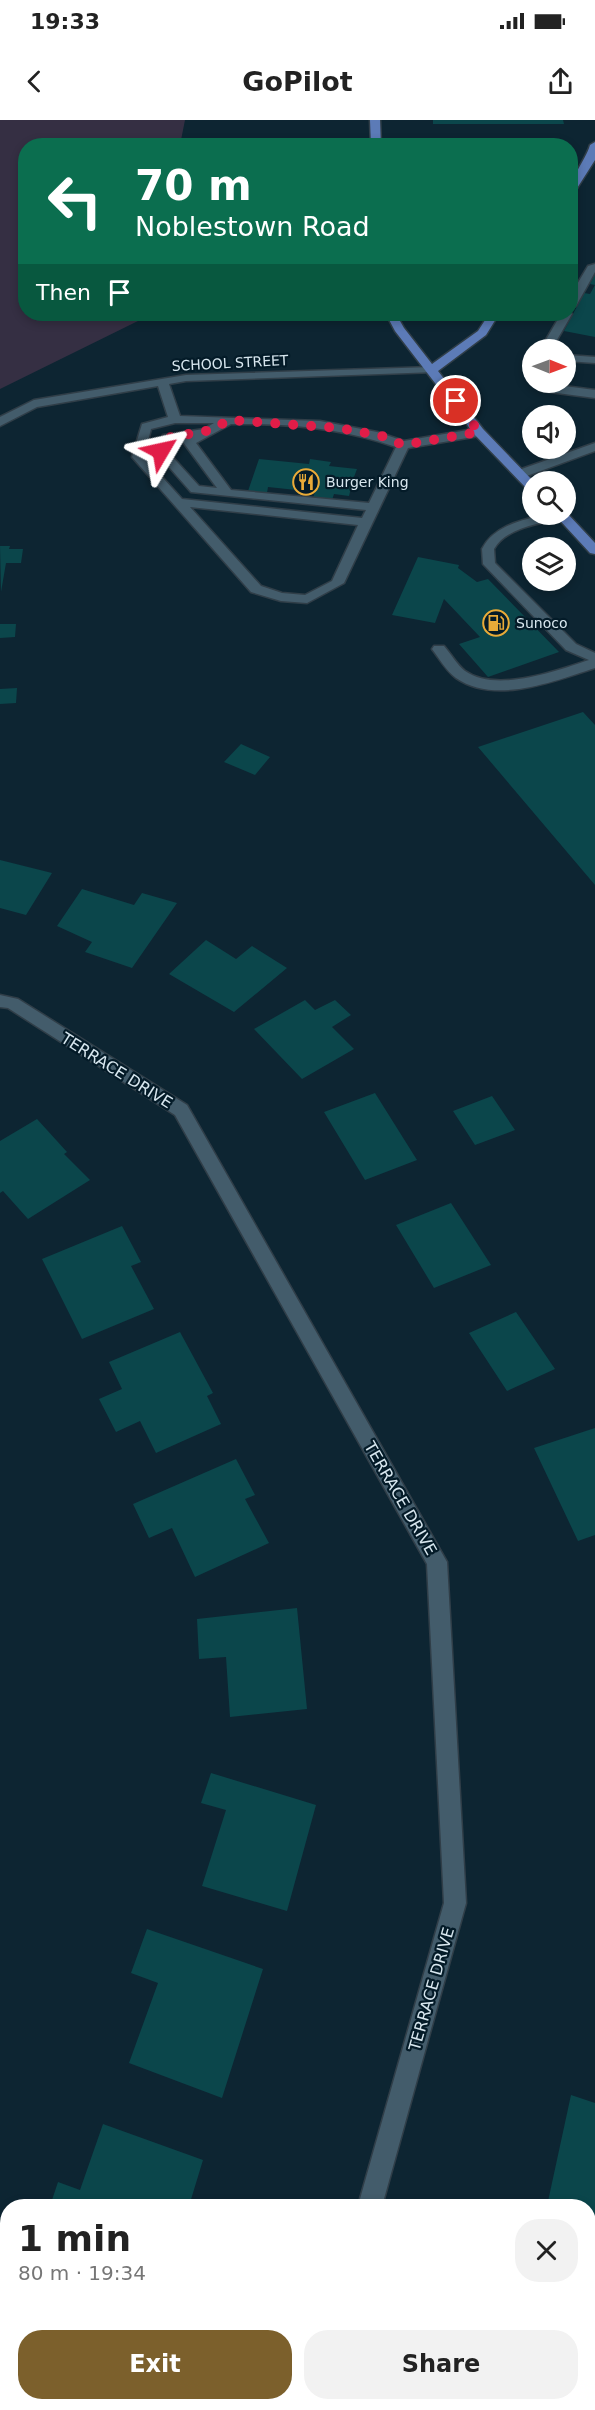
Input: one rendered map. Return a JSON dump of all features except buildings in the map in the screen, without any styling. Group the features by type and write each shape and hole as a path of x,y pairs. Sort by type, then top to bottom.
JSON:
{"main road":[{"path":"375,120 376,138"},
{"path":"578,178 591,158 595,146"},
{"path":"395,321 479,432 520,474"},
{"path":"432,370 482,333 490,321"},
{"path":"570,525 595,550"}],"street":[{"path":"578,292 592,268 595,267"},
{"path":"551,339 562,321"},
{"path":"576,359 595,360"},
{"name":"SCHOOL STREET","path":"0,422 34,404 186,378 432,370"},
{"path":"162,382 175,419"},
{"path":"576,391 595,393"},
{"path":"403,445 337,583 307,599 282,597 256,589 138,457 146,427 175,419 229,420 339,428 382,436 403,445 479,432"},
{"path":"227,493 189,442 229,420"},
{"path":"211,430 167,438 161,451 195,489 373,507"},
{"path":"520,474 595,447"},
{"path":"178,502 366,522"},
{"path":"525,525 493,540 488,550 489,564 571,647 595,661"},
{"path":"439,649 461,675 473,681 488,684 508,684 544,678 595,661"},
{"name":"TERRACE DRIVE","path":"0,1000 12,1004 180,1110 437,1562 456,1903 372,2199"}],"shaded area":[{"path":"0,120 185,120 181,138 18,138 18,321 138,321 0,389"}],"place":[{"name":"Burger King","path":"306,482"},
{"name":"Sunoco","path":"496,623"}],"route":[{"path":"161,451 167,438 211,430 229,420 339,428 382,436 403,445 479,432 456,401"}]}
